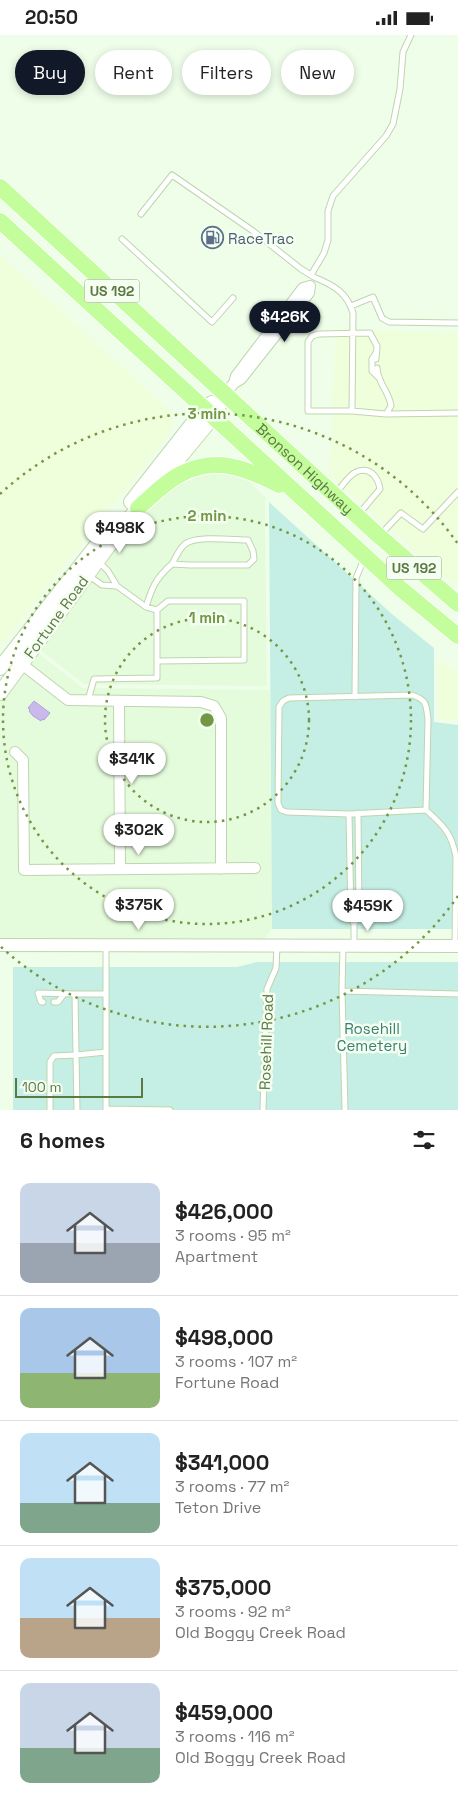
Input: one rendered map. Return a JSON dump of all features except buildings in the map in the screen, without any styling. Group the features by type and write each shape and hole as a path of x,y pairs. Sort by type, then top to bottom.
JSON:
{"highway":[{"name":"Bronson Highway","path":"0,187 229,389 357,517 458,604"},
{"name":"Bronson Highway","path":"0,221 365,557 458,636"},
{"path":"138,508 179,475 201,466 229,465 246,469 297,494"}],"main road":[{"name":"Fortune Road","path":"0,668 229,389"},
{"name":"Fortune Road","path":"0,693 208,413"}],"street":[{"path":"229,389 236,376 303,288 312,280"},
{"path":"10,655 68,700 201,702 214,706 221,718 221,869"},
{"path":"119,701 120,869"},
{"path":"15,752 22,760 24,870 255,868"},
{"path":"0,945 457,946"}],"lane":[{"path":"312,280 328,240 328,211 333,196 386,136 393,124 400,89 403,52 411,35"},
{"path":"141,214 172,175 253,231 312,280 330,284 342,293 350,302 353,313 352,411"},
{"path":"122,239 212,322 232,298"},
{"path":"351,306 373,297 382,318 389,323 458,323"},
{"path":"376,359 377,346 370,333 353,332 312,336 308,342 308,411 352,411 386,414 458,413"},
{"path":"376,351 372,359 372,371 390,396 392,406 386,414"},
{"path":"377,368 378,377"},
{"path":"334,495 354,472 364,470 374,474 379,482 380,489 357,517"},
{"path":"379,536 401,513 422,529 458,492"},
{"path":"146,607 151,588 158,576 172,564 179,551 187,542 196,540 248,540 254,559 248,565 172,564"},
{"path":"355,697 356,578 365,557"},
{"path":"97,560 108,571 117,586 146,607 157,610"},
{"path":"86,575 102,585 117,586"},
{"path":"157,610 168,601 244,601 244,660 158,661"},
{"path":"88,700 94,679 157,678 157,610"},
{"path":"426,810 426,705 421,698 412,695 289,698 283,701 279,707 278,803 281,810 287,812 349,814 426,810 443,825 449,833 454,846 456,857 457,946"},
{"path":"345,1110 342,991 349,945 354,924 359,915 358,813"},
{"path":"349,814 351,919 354,924"},
{"path":"106,945 106,1110 170,1110"},
{"name":"Rosehill Road","path":"263,1110 267,989 276,968 277,945"},
{"path":"342,991 458,993"},
{"path":"44,1002 41,1002 38,993 106,994"},
{"path":"54,1002 58,1002 64,994"},
{"path":"75,994 77,1110"},
{"path":"50,1110 50,1062 54,1056 106,1052"}],"shaded area":[{"path":"0,255 166,407 171,412 173,421 170,433 0,646"},
{"path":"336,329 458,333 458,587 329,476"},
{"path":"201,471 240,473 267,499 265,502 267,686 84,684 39,649 146,503"},
{"path":"37,652 83,688 270,690 272,929 264,939 0,941 0,698"},
{"path":"438,659 458,673 458,720 438,719"},
{"path":"34,701 50,713 44,720 42,719 41,721 29,711 30,709 28,708"}],"green space":[{"path":"269,502 393,615 434,648 434,722 458,725 458,929 272,929"},
{"name":"Rosehill Cemetery","path":"257,962 458,962 458,1110 13,1110 13,967 237,967"}],"place":[{"name":"RaceTrac","path":"212,238"}]}
